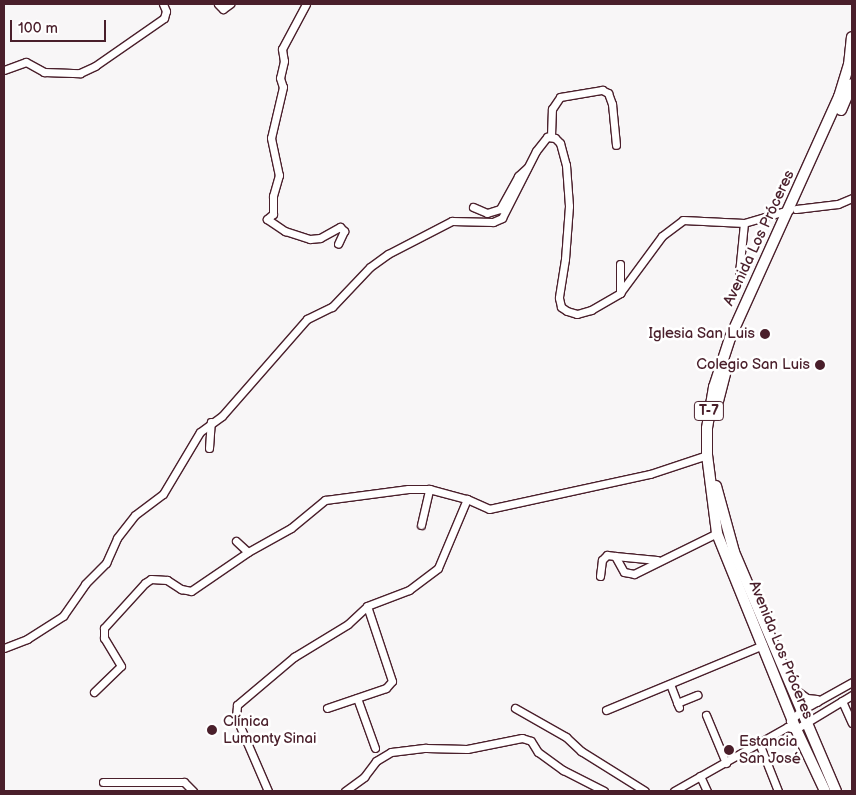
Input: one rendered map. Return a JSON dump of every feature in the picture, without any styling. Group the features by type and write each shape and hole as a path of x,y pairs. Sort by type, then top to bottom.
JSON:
{"highway":[{"name":"Avenida Los Próceres","path":"836,791 726,530 713,455 716,410 728,362 839,98 851,66 852,37"},
{"name":"Avenida Los Próceres","path":"825,791 791,728 793,716 717,532 707,454 709,413 719,369 747,299 852,87"},
{"path":"793,689 807,700 817,701"}],"street":[{"path":"4,70 26,62 44,72 80,73 95,66 164,18 166,11 163,4"},
{"path":"218,4 222,9 230,4"},
{"path":"306,4 282,49 284,60 280,78 283,87 271,138 279,175 273,196 273,214 267,219 285,230 310,239 320,238 340,227 344,231 338,244"},
{"path":"4,648 27,639 63,616 85,584 106,563 117,538 135,515 163,494 200,432 231,407 308,319 332,307 370,267 388,254 452,221 493,222 502,218 541,143 550,136 552,109 560,97 602,90 608,93 612,104 616,145"},
{"path":"550,136 560,143 566,165 569,206 566,259 558,298 561,307 577,314 592,310 620,293 662,236 682,220 744,223 792,210 838,204 852,198"},
{"path":"473,208 487,213 500,209 518,176 529,166"},
{"path":"739,273 744,223"},
{"path":"620,264 620,293"},
{"path":"210,448 211,422"},
{"path":"94,692 121,668 119,658 104,638 104,628 151,578 168,580 181,590 191,591 248,552 292,528 326,500 408,488 429,490 467,499 490,509 650,474 707,454"},
{"path":"421,525 429,490"},
{"path":"268,791 236,717 237,705 294,657 348,624 367,606 409,590 438,568 467,499"},
{"path":"615,556 624,572 634,574 648,569 657,560 717,532"},
{"path":"236,541 248,552"},
{"path":"600,576 602,560 607,555 657,560"},
{"path":"327,708 386,688 392,681 367,606"},
{"path":"606,710 763,645"},
{"path":"793,716 852,682"},
{"path":"670,684 678,705 697,695"},
{"path":"674,791 759,743 806,722 852,695"},
{"path":"357,698 375,748"},
{"path":"842,700 852,723"},
{"path":"515,708 566,737 581,751 645,791"},
{"path":"706,714 726,762"},
{"path":"345,791 364,777 376,761 390,752 426,748 467,749 522,738 531,742 538,752 563,770 604,791"},
{"path":"759,743 778,791"},
{"path":"700,776 707,791"},
{"path":"103,782 184,782 193,791"}],"place":[{"name":"Iglesia San Luis","path":"765,334"},
{"name":"Colegio San Luis","path":"820,365"},
{"name":"Clínica Lumonty Sinai","path":"212,730"},
{"name":"Estancia San José","path":"729,750"}]}
